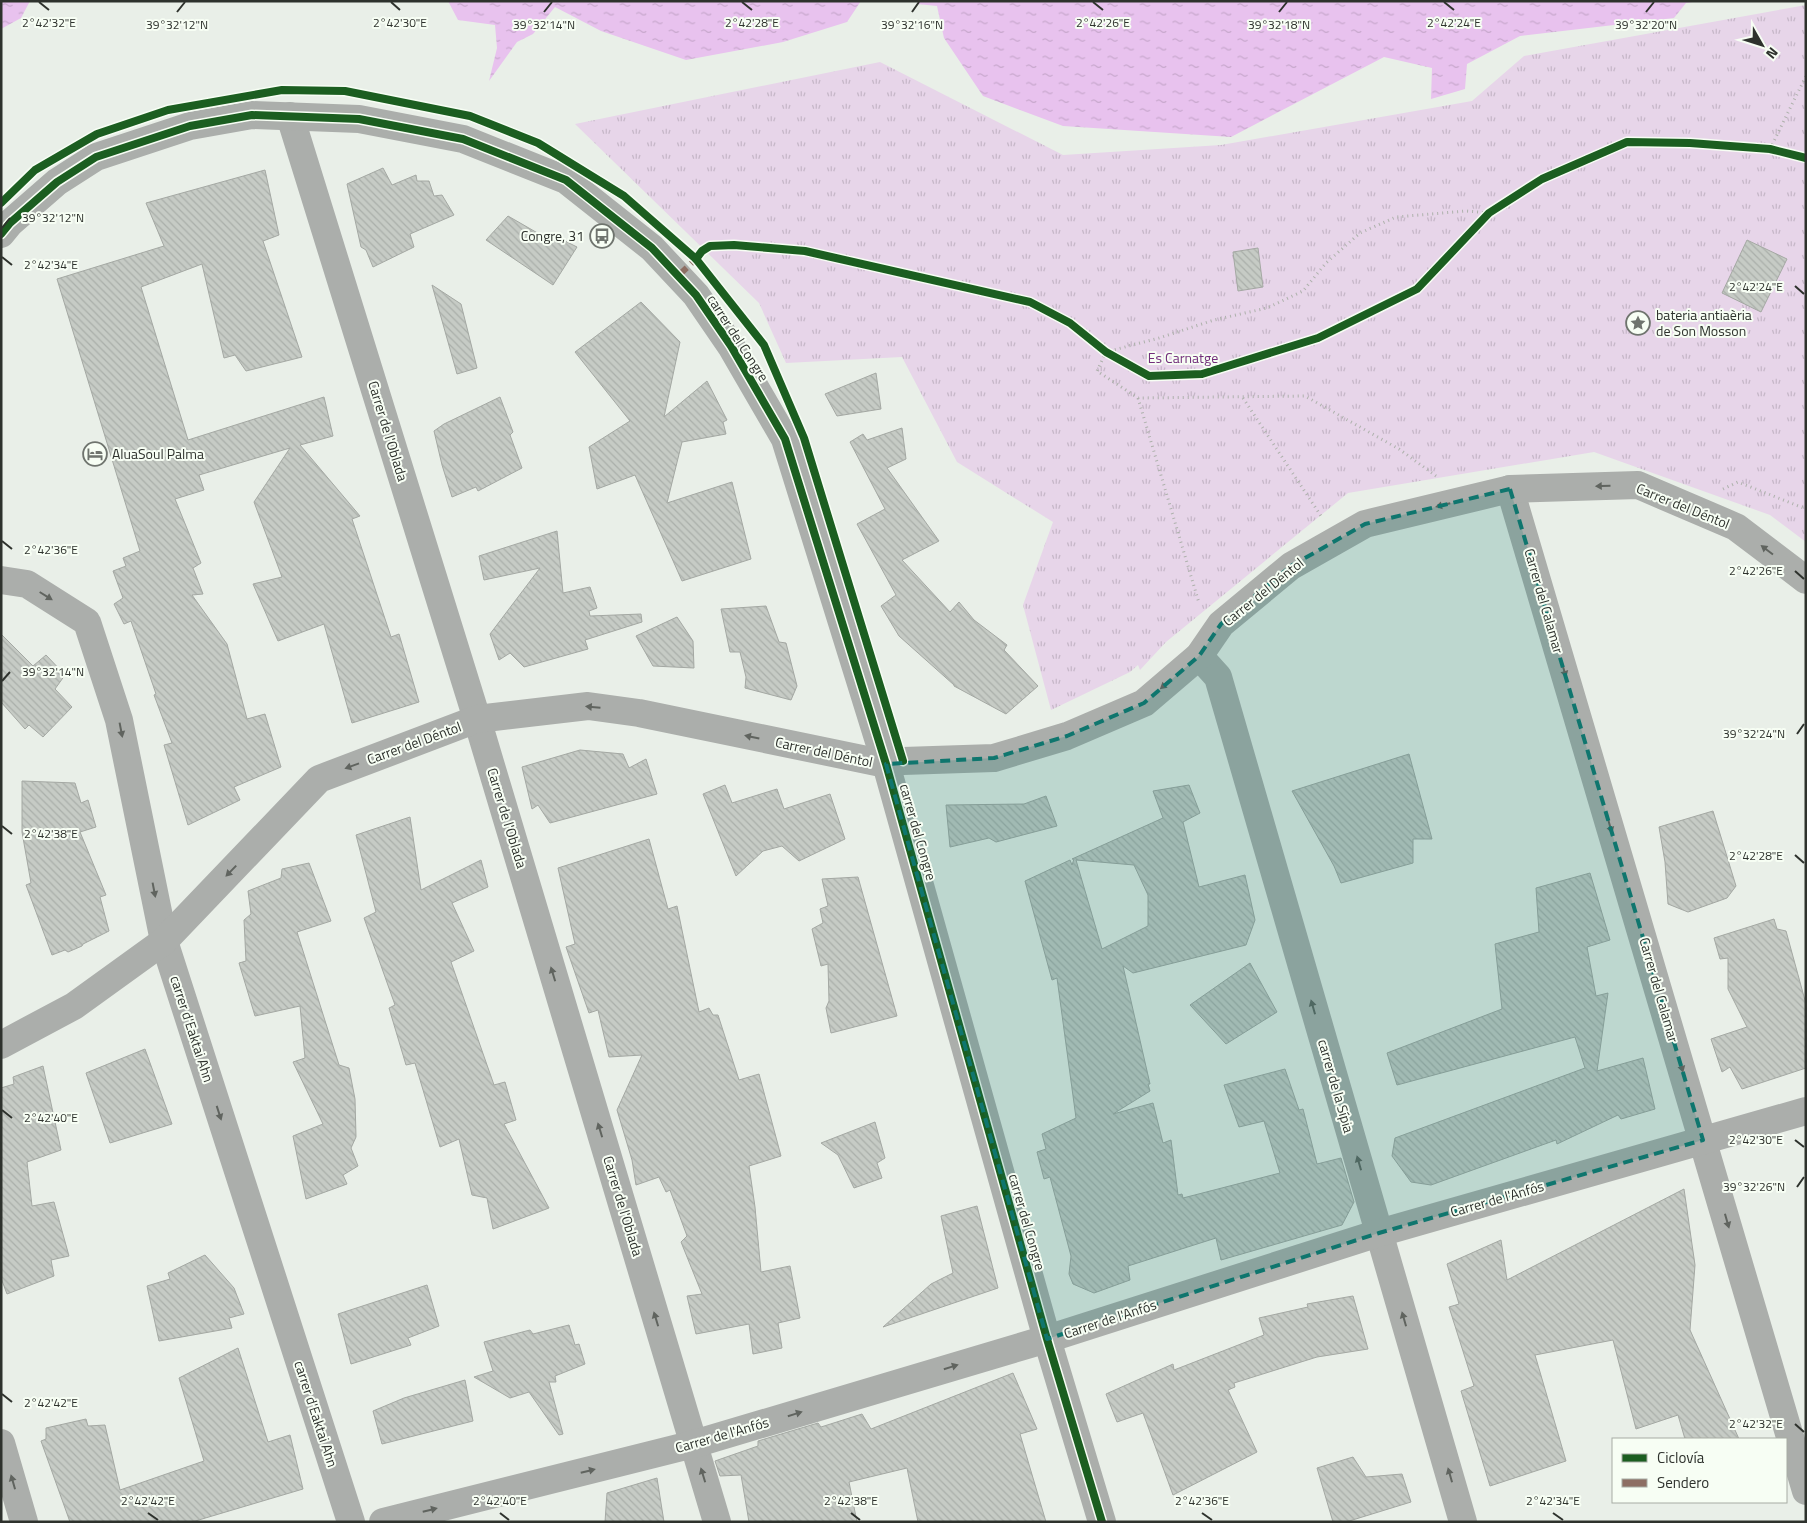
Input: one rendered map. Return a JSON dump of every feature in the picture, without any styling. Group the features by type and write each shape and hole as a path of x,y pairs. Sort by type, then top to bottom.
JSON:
{"street":[{"name":"carrer del Congre","path":"1,234 10,223 57,182 96,157 190,126 252,114 359,119 463,139 566,180 663,258 696,295 731,346 785,439 886,764 1047,1339 1102,1522"},
{"name":"Carrer de l'Oblada","path":"290,116 477,720 717,1522"},
{"name":"Carrer del Déntol","path":"1,1044 74,1006 164,941 319,779 477,720 588,706 638,713 886,764 903,761 994,758 1067,736 1144,702 1199,656 1221,624 1291,566 1364,524 1510,489 1638,485 1736,527 1806,580"},
{"name":"Carrer del Calamar","path":"1510,489 1806,1491"},
{"name":"carrer d'Eaktai Ahn","path":"1,580 27,584 87,622 119,720 164,941 351,1522"},
{"name":"carrer de la Sípia","path":"1199,656 1218,677 1463,1522"},
{"name":"Carrer de l'Anfós","path":"383,1522 694,1444 1047,1339 1379,1233 1806,1111"},
{"path":"1,1443 24,1522"}],"path":[{"path":"1770,149 1806,76"},
{"path":"1760,148 1779,151"},
{"path":"1483,220 1497,208"},
{"path":"1106,352 1160,338 1214,320 1267,308 1303,291 1326,263 1360,233 1396,217 1466,211 1489,213"},
{"path":"1099,346 1114,357"},
{"path":"1106,352 1098,372 1138,398 1305,396 1399,448 1467,499"},
{"path":"1242,397 1337,540"},
{"path":"1138,398 1199,603 1221,624"},
{"path":"1684,505 1738,482 1806,509"}],"highlighted area":[{"path":"1510,489 1703,1140 1379,1233 1047,1339 886,764 994,758 1067,736 1144,703 1199,656 1221,624 1291,566 1365,524"}],"green space":[{"name":"Es Carnatge","path":"1806,5 1806,542 1770,515 1594,452 1348,493 1166,642 1140,670 1138,665 1130,672 1051,710 1023,605 1053,522 957,462 902,357 786,363 759,303 575,124 880,62 1063,155 1221,145 1472,101 1524,56"}],"water":[{"path":"1,1 30,1 21,18 1,29"},
{"path":"448,1 861,1 847,22 783,42 686,60 601,31 555,7 533,34 517,42 489,81 497,48 495,25 458,20"},
{"path":"918,1 1699,1 1686,3 1674,18 1520,36 1467,64 1465,89 1431,99 1432,68 1384,57 1231,137 1063,126 983,96 944,38 937,6 917,4"}],"building":[{"path":"383,168 392,185 416,175 417,181 429,181 434,196 442,195 454,215 410,234 414,247 373,267 366,250 361,247 347,184"},
{"path":"265,170 279,235 263,241 302,357 246,371 235,355 224,358 202,264 141,287 188,440 324,397 333,436 300,445 360,516 352,519 391,637 399,634 419,702 352,723 324,624 278,641 253,584 282,577 254,502 290,448 199,475 204,490 175,499 201,563 193,568 203,594 192,595 227,644 247,719 265,714 281,767 234,787 240,800 188,825 164,745 172,743 154,695 156,694 131,621 124,624 114,604 123,598 113,571 126,566 123,558 140,551 57,279 164,246 146,203"},
{"path":"508,216 541,235 549,233 577,247 553,285 486,240"},
{"path":"1747,240 1787,259 1761,312 1722,293"},
{"path":"1258,248 1263,287 1238,291 1233,252"},
{"path":"432,285 461,304 477,368 457,374"},
{"path":"641,302 680,342 664,417 707,381 727,420 723,422 726,434 682,442 667,503 732,482 751,559 682,581 635,475 597,489 589,447 630,421 575,352"},
{"path":"876,373 881,409 837,416 825,394"},
{"path":"500,397 513,432 510,435 522,468 478,491 476,487 452,497 434,431 444,424"},
{"path":"902,428 906,459 887,468 939,541 902,560 950,612 959,602 974,620 1007,645 1004,650 1038,686 1006,714 954,686 899,636 881,606 896,595 857,524 885,509 850,442 863,434 867,440"},
{"path":"557,531 563,593 590,587 597,608 589,611 590,616 641,614 642,622 585,640 588,649 524,667 510,653 499,660 490,634 540,568 484,580 479,556"},
{"path":"766,606 779,642 786,643 797,686 791,700 745,688 746,677 740,652 730,652 721,609"},
{"path":"677,617 693,641 694,668 653,666 636,636"},
{"path":"1,634 33,666 46,655 65,675 55,689 72,707 43,737 29,725 25,729 1,702"},
{"path":"580,750 623,754 629,768 646,759 657,794 550,823 538,805 532,809 522,767"},
{"path":"1409,754 1432,839 1413,839 1413,863 1341,883 1334,866 1292,791"},
{"path":"22,781 75,783 81,803 88,800 96,827 80,832 106,895 100,897 109,931 68,952 65,950 52,955 26,885 31,883 22,832"},
{"path":"725,785 732,803 777,789 784,809 830,794 845,839 799,861 782,846 763,851 736,876 703,794"},
{"path":"1189,785 1200,813 1183,822 1199,887 1245,875 1255,920 1246,945 1133,973 1123,966 1150,1091 1113,1114 1153,1103 1163,1143 1171,1140 1178,1195 1182,1194 1183,1198 1280,1173 1264,1121 1239,1127 1224,1085 1285,1069 1299,1110 1303,1109 1317,1164 1341,1158 1354,1202 1342,1225 1221,1260 1216,1238 1128,1266 1130,1280 1094,1293 1073,1284 1069,1274 1071,1256 1050,1177 1044,1179 1037,1152 1046,1149 1042,1134 1076,1118 1057,978 1052,980 1025,881 1070,860 1072,865 1074,859 1072,859 1163,818 1153,791","holes":["1076,860 1134,865 1148,895 1148,926 1102,949"]},
{"path":"1046,796 1057,826 996,842 989,838 950,847 946,805 1024,804"},
{"path":"1713,811 1736,886 1727,898 1688,912 1668,904 1665,862 1659,827"},
{"path":"410,817 421,890 481,860 488,887 452,903 474,951 451,962 494,1085 505,1082 516,1120 504,1124 549,1208 493,1229 487,1198 472,1195 459,1139 440,1147 415,1063 406,1065 389,1008 395,1005 364,918 376,912 356,835"},
{"path":"649,839 668,909 677,906 699,1012 709,1008 713,1015 718,1015 739,1080 759,1074 781,1156 749,1166 761,1272 790,1266 800,1318 778,1323 782,1348 753,1354 749,1324 696,1334 687,1296 702,1294 681,1242 687,1236 670,1190 666,1192 659,1177 636,1185 632,1160 617,1110 642,1055 609,1057 598,1010 589,1013 566,947 575,944 558,868"},
{"path":"309,863 331,921 297,932 339,1065 349,1068 355,1099 356,1137 351,1148 358,1166 343,1175 347,1184 306,1199 293,1136 323,1124 293,1062 305,1058 300,1006 255,1016 239,963 246,961 244,920 251,914 248,891 281,878 282,869"},
{"path":"1590,873 1610,940 1587,947 1596,996 1608,993 1597,1071 1643,1058 1655,1109 1621,1119 1618,1115 1557,1144 1556,1140 1431,1185 1411,1182 1392,1156 1395,1138 1585,1068 1575,1037 1397,1085 1387,1053 1502,1009 1495,944 1539,932 1536,888"},
{"path":"858,877 897,1016 831,1033 826,1008 829,1001 828,964 821,966 812,929 823,923 820,909 828,906 822,879"},
{"path":"1774,919 1777,929 1786,931 1806,1004 1806,1068 1742,1089 1730,1067 1722,1072 1711,1039 1747,1027 1728,989 1728,958 1720,959 1714,938"},
{"path":"1250,963 1277,1012 1226,1044 1190,1005"},
{"path":"145,1049 172,1124 110,1143 86,1073"},
{"path":"43,1066 61,1150 27,1162 32,1206 54,1202 69,1256 51,1260 54,1276 7,1294 1,1278 1,1088 14,1084 13,1077"},
{"path":"875,1122 885,1158 877,1163 882,1178 854,1188 838,1155 821,1143"},
{"path":"1684,1189 1695,1265 1690,1330 1739,1438 1685,1438 1678,1415 1636,1429 1613,1340 1535,1355 1566,1461 1490,1486 1461,1391 1474,1386 1449,1307 1459,1304 1447,1264 1501,1240 1507,1280"},
{"path":"977,1206 998,1288 883,1327 931,1284 953,1273 941,1216"},
{"path":"205,1255 234,1288 244,1314 229,1318 232,1328 159,1341 147,1286 170,1279 168,1273"},
{"path":"427,1285 439,1326 408,1338 411,1345 351,1364 338,1314"},
{"path":"1353,1296 1368,1349 1317,1357 1234,1383 1235,1387 1228,1390 1257,1452 1173,1495 1143,1413 1117,1422 1106,1394 1173,1364 1174,1370 1264,1335 1259,1318 1308,1307 1307,1304"},
{"path":"569,1325 575,1345 579,1344 585,1364 555,1376 556,1382 549,1382 563,1434 559,1435 529,1392 510,1398 474,1377 493,1371 484,1342 530,1330 533,1334"},
{"path":"238,1348 268,1442 290,1435 303,1489 192,1522 70,1522 41,1441 46,1439 46,1428 86,1419 88,1426 105,1425 120,1490 204,1461 179,1378"},
{"path":"1013,1373 1037,1429 1020,1434 1046,1522 918,1522 907,1468 849,1482 857,1522 749,1522 741,1475 720,1476 715,1461 758,1446 758,1441 818,1423 821,1427 862,1414 871,1429"},
{"path":"465,1380 473,1421 382,1444 373,1411 404,1398"},
{"path":"1353,1457 1366,1477 1402,1474 1411,1502 1346,1522 1333,1522 1317,1468"},
{"path":"657,1478 664,1522 605,1522 607,1493"}],"marked path":[{"path":"678,276 696,259"}],"cycle path":[{"path":"1,203 35,170 97,134 168,110 282,90 345,91 470,116 538,143 624,196 696,259 764,345 804,438 903,761"},
{"path":"1,234 10,223 57,182 96,157 190,126 252,115 359,119 463,139 566,180 652,248 696,295 731,346 785,439 886,764 1047,1339 1102,1522"},
{"path":"696,259 702,251 710,246 734,245 805,251 1030,302 1070,323 1106,352 1149,376 1202,374 1318,338 1417,289 1489,213 1542,179 1627,142 1690,143 1770,149 1806,158"}],"place":[{"name":"Congre, 31","path":"602,236"},
{"name":"bateria antiaèria de Son Mosson","path":"1638,323"},
{"name":"AluaSoul Palma","path":"95,454"}]}
